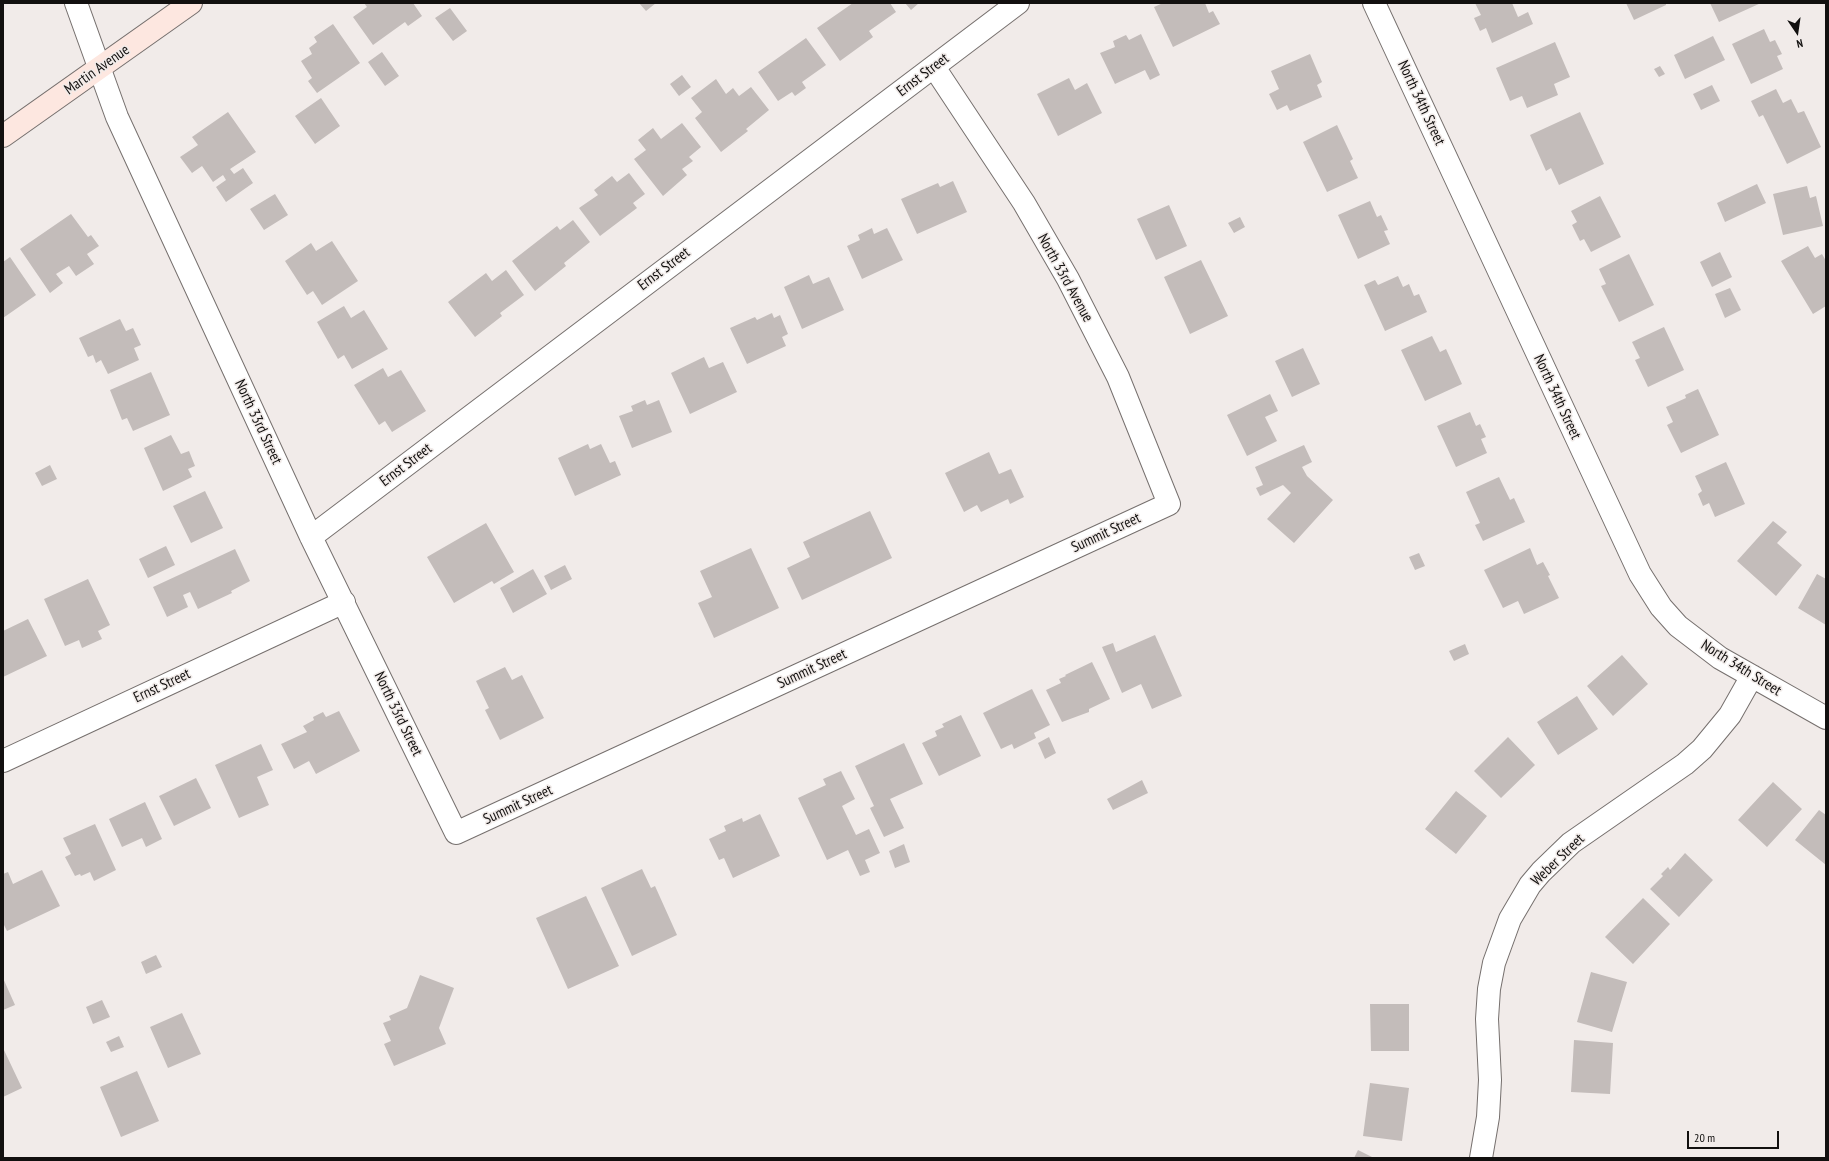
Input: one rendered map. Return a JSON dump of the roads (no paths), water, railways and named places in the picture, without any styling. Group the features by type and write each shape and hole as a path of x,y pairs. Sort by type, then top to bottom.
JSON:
{"main road":[{"name":"Martin Avenue","path":"3,136 191,3"}],"street":[{"name":"North 33rd Street","path":"76,3 117,117 311,537 456,834"},
{"name":"Ernst Street","path":"311,537 1018,3"},
{"name":"North 34th Street","path":"1374,3 1640,574 1661,607 1678,626 1720,658 1826,718"},
{"name":"North 33rd Avenue","path":"934,67 1024,203 1068,279 1118,377 1169,504"},
{"name":"Summit Street","path":"456,834 1169,504"},
{"name":"Ernst Street","path":"3,761 344,602"},
{"name":"Weber Street","path":"1481,1158 1488,1117 1490,1080 1487,1019 1489,989 1494,963 1510,919 1530,885 1571,843 1686,764 1702,749 1730,715 1752,676"}]}
